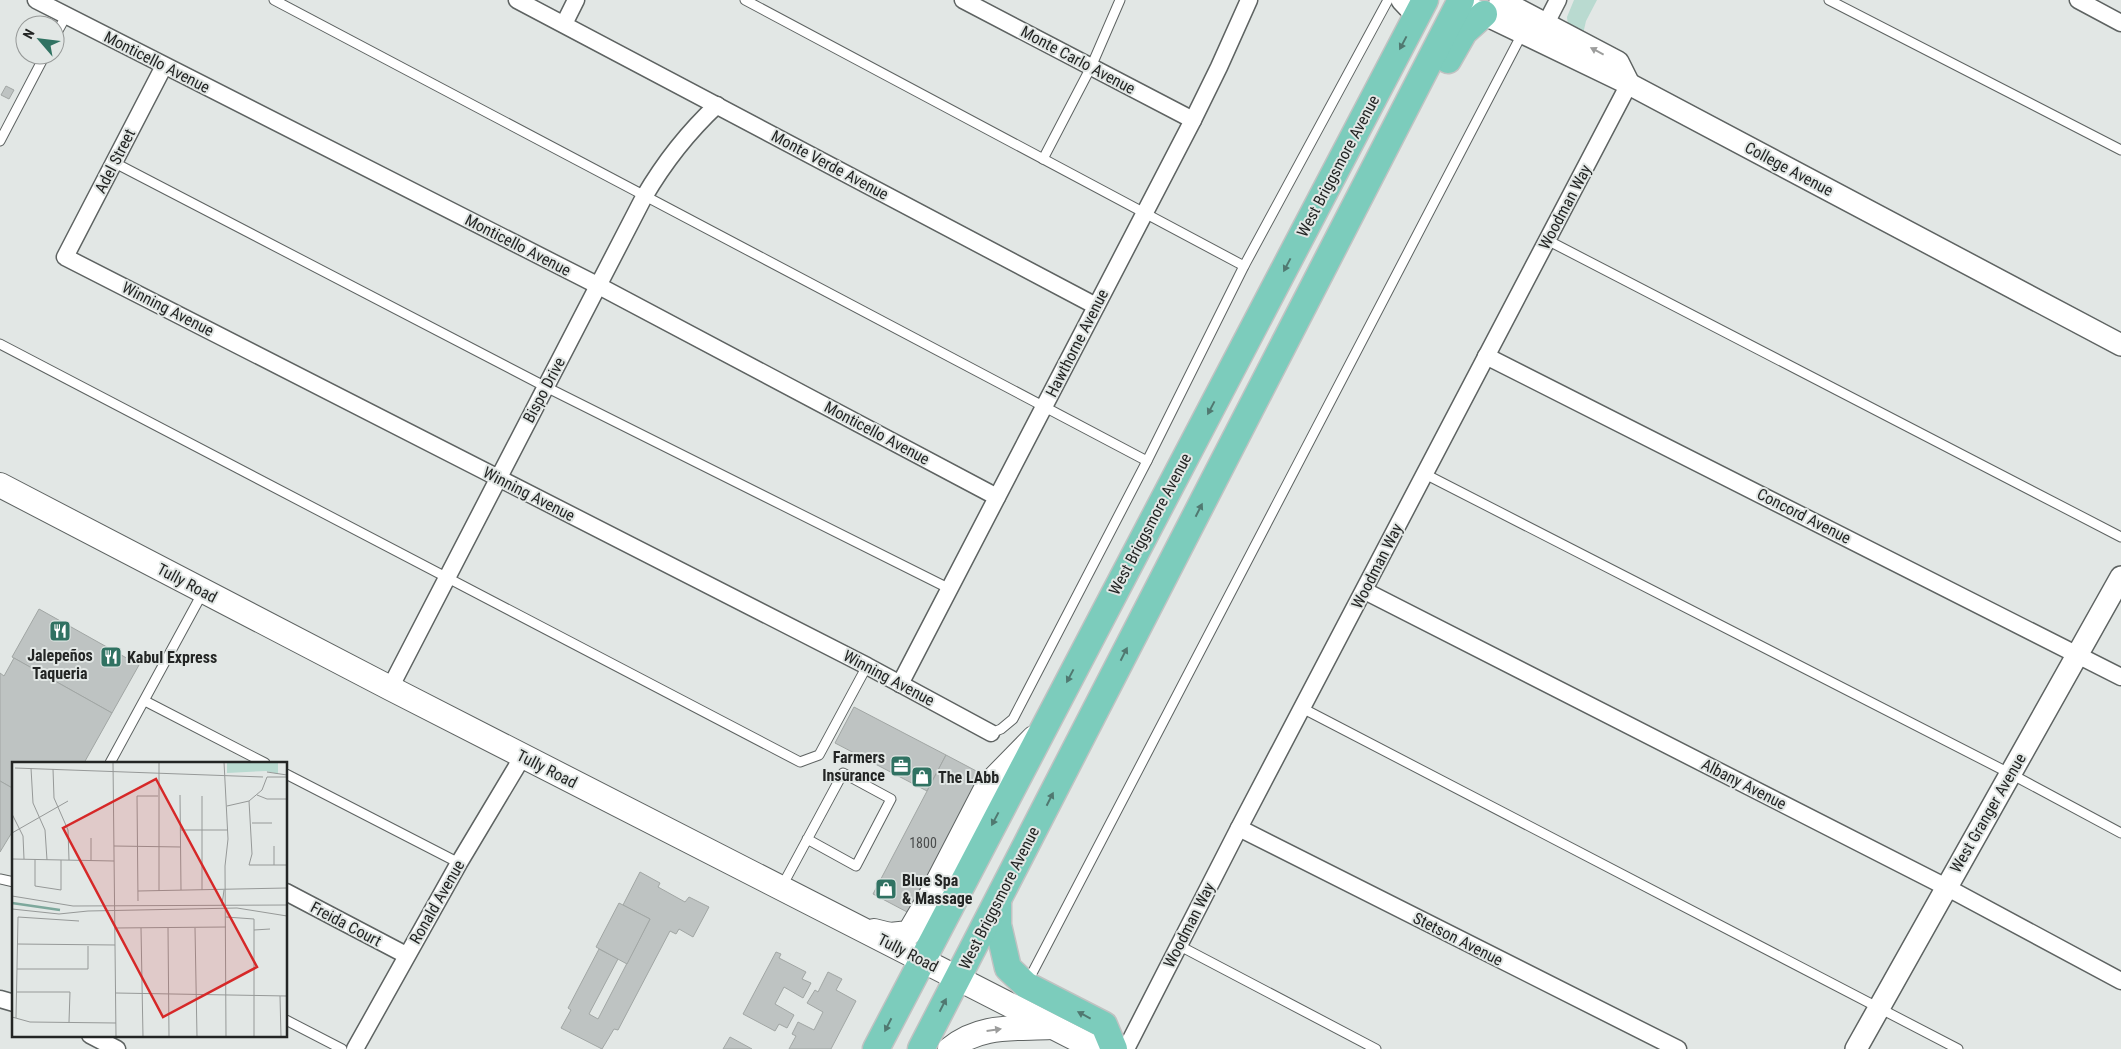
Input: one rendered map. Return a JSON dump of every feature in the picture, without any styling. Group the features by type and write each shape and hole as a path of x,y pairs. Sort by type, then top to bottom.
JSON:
{"main road":[{"name":"West Briggsmore Avenue","path":"921,1049 1458,1"},
{"name":"West Briggsmore Avenue","path":"876,1049 1415,5"},
{"path":"1330,254 1370,206 1460,37 1492,7"},
{"name":"Tully Road","path":"0,486 203,592 1096,1049"},
{"path":"858,928 890,935 909,933 929,899 988,785 1042,730"},
{"path":"998,899 998,925 1008,968 1026,984 1104,1025 1114,1049"},
{"path":"950,1049 972,1034 997,1029 1052,1027"}],"street":[{"name":"Monticello Avenue","path":"36,0 599,286 997,496"},
{"name":"Monte Verde Avenue","path":"517,0 1096,306"},
{"path":"564,24 576,0"},
{"name":"Monte Carlo Avenue","path":"963,0 1193,120"},
{"name":"Hawthorne Avenue","path":"900,684 948,588 1193,120 1249,0"},
{"path":"1535,32 1558,0"},
{"path":"2078,0 2121,22"},
{"path":"1458,1 1492,7 1535,32 1618,62 1629,84"},
{"name":"Adel Street","path":"65,257 164,66"},
{"name":"Woodman Way","path":"1126,1049 1178,945 1629,84"},
{"name":"College Avenue","path":"1629,84 2121,345"},
{"name":"Bispo Drive","path":"390,688 446,576 644,197 666,161 686,136 717,105"},
{"name":"Winning Avenue","path":"65,257 867,666 992,733"},
{"name":"Concord Avenue","path":"1486,356 2079,655 2121,678"},
{"name":"West Granger Avenue","path":"1856,1049 2079,655 2121,577"},
{"name":"Albany Avenue","path":"1365,591 1946,887 2121,981"},
{"name":"Ronald Avenue","path":"355,1049 459,863 523,756"},
{"name":"Stetson Avenue","path":"1239,828 1678,1049"},
{"name":"Freida Court","path":"288,893 406,956"},
{"path":"92,1036 117,1049"}],"lane":[{"path":"274,0 1147,461"},
{"path":"745,0 1244,266"},
{"path":"1044,160 1091,67 1120,0"},
{"path":"992,733 1002,729 1013,719 1147,461 1244,266 1388,0"},
{"path":"1829,0 2121,150"},
{"path":"1026,984 1535,32"},
{"path":"0,141 40,65"},
{"path":"115,163 546,387 948,588"},
{"path":"1547,240 2121,537"},
{"path":"0,344 800,762 818,756 867,666"},
{"path":"1425,474 2010,774 2121,833"},
{"path":"111,762 203,592"},
{"path":"145,701 263,762"},
{"path":"1302,708 1958,1049"},
{"path":"781,888 806,840 843,773 891,799 856,866 806,840"},
{"path":"288,775 459,863"},
{"path":"1178,945 1376,1049"},
{"path":"288,1021 342,1049"}],"green space":[{"path":"1574,0 1597,0 1586,21 1583,34 1568,26 1567,17"}],"building":[{"path":"6,86 14,90 9,99 1,95"},
{"path":"39,609 139,665 112,713 12,657"},
{"path":"14,658 112,713 85,762 12,762 12,788 0,781 0,673 4,676"},
{"path":"854,707 946,755 927,791 835,743"},
{"path":"946,755 982,774 909,913 873,894"},
{"path":"0,781 12,788 12,832 0,852"},
{"path":"640,872 660,883 658,887 685,902 689,897 709,907 693,937 679,929 676,934 670,931 618,1030 614,1029 602,1049 561,1028 571,1010 568,1008 599,949 618,959 589,1014 598,1019 650,919 623,905"},
{"path":"619,903 650,919 627,964 596,947"},
{"path":"776,952 781,954 779,958 806,972 802,979 811,983 803,998 784,987 775,1004 794,1015 787,1028 779,1024 775,1031 743,1014"},
{"path":"828,972 842,979 836,990 856,1001 831,1049 789,1049 796,1036 792,1034 798,1022 814,1030 823,1012 807,1003 815,990 818,992"},
{"path":"730,1037 752,1049 723,1049"}],"place":[{"name":"Jalepeños Taqueria","path":"60,631"},
{"name":"Kabul Express","path":"111,657"},
{"name":"Farmers Insurance","path":"901,766"},
{"name":"The LAbb","path":"922,777"},
{"name":"Blue Spa & Massage","path":"886,889"}]}
